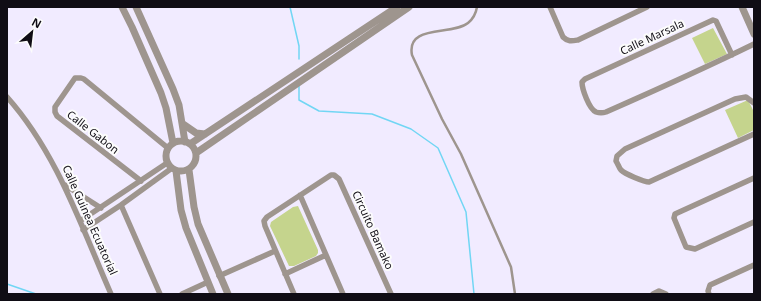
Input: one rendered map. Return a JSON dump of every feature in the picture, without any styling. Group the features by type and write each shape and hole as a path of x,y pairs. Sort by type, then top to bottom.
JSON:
{"street":[{"path":"122,7 132,26 166,108 171,146"},
{"path":"136,7 179,104 188,143 196,153 195,162 189,170 182,172 172,167"},
{"path":"213,294 186,228 172,167 166,153 171,146 177,142 188,143 206,134 395,11 409,7"},
{"path":"550,7 564,37 571,41 578,40 647,7"},
{"path":"742,7 754,34"},
{"path":"196,153 395,11"},
{"name":"Calle Marsala","path":"713,20 716,21 732,55 606,112 595,112 591,108 582,86 582,82 585,79 713,20"},
{"path":"732,55 754,44"},
{"name":"Calle Gabon","path":"141,181 57,116 55,107 75,78 84,79 171,146"},
{"name":"Calle Guinea Ecuatorial","path":"7,97 41,142 65,185 111,294"},
{"path":"754,103 746,97 735,99 625,149 617,156 616,161 620,169 625,173 645,182 649,182 754,134"},
{"path":"183,124 196,133 206,134"},
{"path":"80,221 141,181 172,167"},
{"path":"83,230 121,205 172,167"},
{"path":"189,170 198,224 228,294"},
{"name":"Circuito Bamako","path":"300,195 328,176 334,175 339,179 391,294"},
{"path":"754,178 676,214 674,218 686,246 692,249 754,222"},
{"path":"65,185 101,208"},
{"path":"294,294 275,251 264,221 267,217 300,195 343,294"},
{"path":"121,205 160,294"},
{"path":"219,276 275,251"},
{"path":"285,274 326,255"},
{"path":"709,294 708,291 710,285 754,265"},
{"path":"182,294 208,282"},
{"path":"653,294 662,292 666,294"}],"lane":[{"path":"477,7 472,20 467,24 456,29 422,34 415,39 411,49 412,55 439,112 461,154 511,267 515,294"}],"green space":[{"path":"713,28 727,54 705,64 692,38"},
{"path":"748,100 754,112 754,130 738,138 725,110"},
{"path":"298,206 318,253 316,256 294,266 289,266 270,226 271,222 293,207"}],"waterway":[{"path":"290,7 299,46 299,59"},
{"path":"299,86 299,100 319,111 372,114 411,129 438,148 466,212 474,294"},
{"path":"7,284 36,294"}]}
